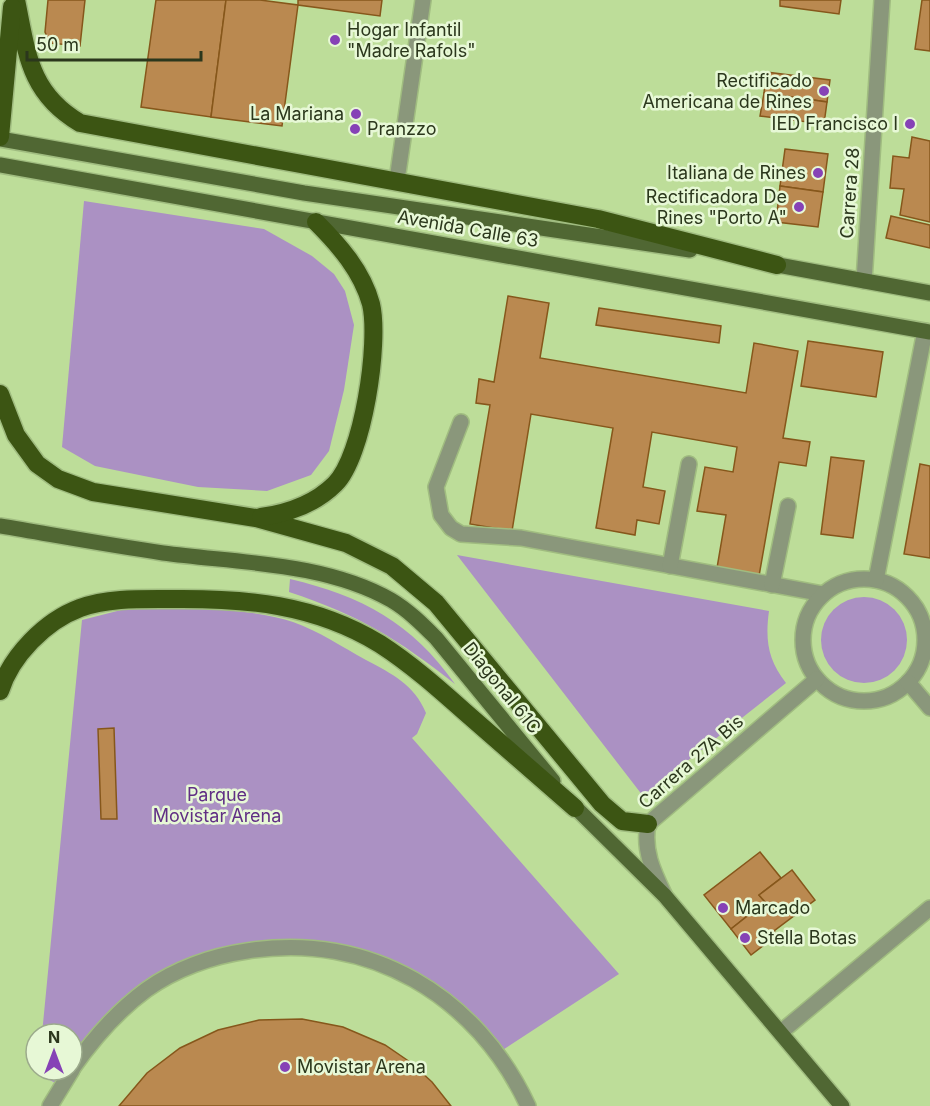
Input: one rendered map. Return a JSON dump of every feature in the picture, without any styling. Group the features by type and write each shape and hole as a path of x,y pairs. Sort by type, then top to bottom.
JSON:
{"highway":[{"path":"0,138 15,0"},
{"path":"15,0 29,64 37,83 65,114 80,123 598,219 777,265"},
{"path":"256,518 301,507 321,496 337,483 353,456 362,419 375,337 371,303 359,276 346,255 308,221"},
{"path":"0,394 16,435 37,464 58,479 93,492 256,518 346,543 412,580 436,603 602,804 622,821 648,824"},
{"path":"0,691 17,658 46,628 79,609 107,601 205,598 255,601 294,608 342,623 379,644 412,667 575,808"}],"main road":[{"name":"Avenida Calle 63","path":"0,138 304,193 598,235 930,292"},
{"name":"Avenida Calle 63","path":"0,165 927,331"},
{"name":"Diagonal 61C","path":"0,526 161,553 323,575 359,586 391,600 417,619 436,638 575,808 665,896 842,1106"}],"street":[{"path":"397,180 423,0"},
{"name":"Carrera 28","path":"864,281 882,0"},
{"path":"876,580 927,331"},
{"path":"461,422 436,487 437,506 451,528 461,534 521,538 823,594"},
{"path":"670,566 689,464"},
{"path":"772,585 788,506"},
{"path":"857,579 876,580 894,586 909,598 919,613 925,631 927,650 919,667 908,682 882,698 867,701 839,696 817,679 807,663 803,645 804,626 811,609 823,594 839,584 857,579"},
{"name":"Carrera 27A Bis","path":"665,896 648,855 645,838 648,824 817,679"},
{"path":"908,682 930,708"},
{"path":"781,1032 930,908"},
{"path":"84,1053 97,1035 121,1010 148,989 177,972 232,953 279,947 324,949 385,964 435,993 456,1009 481,1031 497,1052 528,1106"},
{"path":"50,1106 65,1082"}],"green space":[{"path":"84,201 264,229 312,256 334,274 345,291 354,325 344,390 329,451 311,475 267,491 198,487 95,466 62,447"},
{"path":"457,555 769,611 767,631 769,649 775,666 786,683 643,796"},
{"path":"290,579 340,594 383,615 421,644 455,684 415,654 377,630 357,619 289,592"},
{"path":"864,597 881,600 895,609 904,623 907,640 904,657 895,671 881,680 864,683 847,680 833,671 824,657 821,640 824,623 833,609 847,600"},
{"name":"Parque Movistar Arena","path":"129,608 212,609 255,613 303,626 385,670 409,687 426,713 417,734 412,738 619,974 495,1055 455,1012 383,968 292,950 212,963 150,992 100,1036 84,1062 84,1022 43,1022 82,620"},
{"name":"Parque Movistar Arena","path":"53,1082 71,1082 67,1089"}],"building":[{"path":"48,0 85,0 80,46 50,43 45,32"},
{"path":"156,0 226,0 211,117 141,107"},
{"path":"226,0 260,0 298,5 282,126 211,117"},
{"path":"298,0 382,0 380,16 298,5"},
{"path":"780,0 841,0 839,14 780,6"},
{"path":"922,0 930,0 930,51 915,49"},
{"path":"766,72 830,80 827,102 764,93"},
{"path":"764,93 827,102 824,124 760,116"},
{"path":"912,137 930,141 930,222 900,215 904,189 890,188 893,156 909,158"},
{"path":"785,149 828,154 823,192 780,186"},
{"name":"Rectificadora De Rines \"Porto A\"","path":"780,186 823,192 818,227 776,222"},
{"path":"891,216 930,225 930,248 886,238"},
{"path":"508,296 549,303 540,358 746,393 754,343 798,351 783,438 810,442 806,466 779,462 759,576 717,568 726,515 697,511 705,467 733,472 737,447 652,432 643,487 665,491 659,524 637,520 635,535 596,528 613,428 531,414 512,531 470,524 490,405 476,403 479,379 494,382"},
{"path":"599,308 721,326 719,343 596,325"},
{"path":"808,341 883,352 876,397 801,386"},
{"path":"831,457 864,461 853,538 821,534"},
{"path":"920,464 930,466 930,558 904,554"},
{"path":"114,728 117,819 101,819 98,729"},
{"path":"760,852 781,878 759,895 765,902 731,929 704,895"},
{"path":"792,870 815,900 774,931 777,935 751,955 731,929 765,902 759,895"},
{"name":"Movistar Arena","path":"302,1019 343,1027 385,1045 410,1062 432,1082 451,1106 119,1106 147,1073 180,1048 218,1030 259,1020"}],"place":[{"name":"Hogar Infantil \"Madre Rafols\"","path":"335,40"},
{"name":"Rectificado Americana de Rines","path":"824,91"},
{"name":"La Mariana","path":"356,114"},
{"name":"IED Francisco I","path":"910,124"},
{"name":"Pranzzo","path":"355,129"},
{"name":"Italiana de Rines","path":"818,173"},
{"name":"Rectificadora De Rines \"Porto A\"","path":"799,207"},
{"name":"Marcado","path":"723,908"},
{"name":"Stella Botas","path":"745,938"},
{"name":"Movistar Arena","path":"285,1067"}]}
